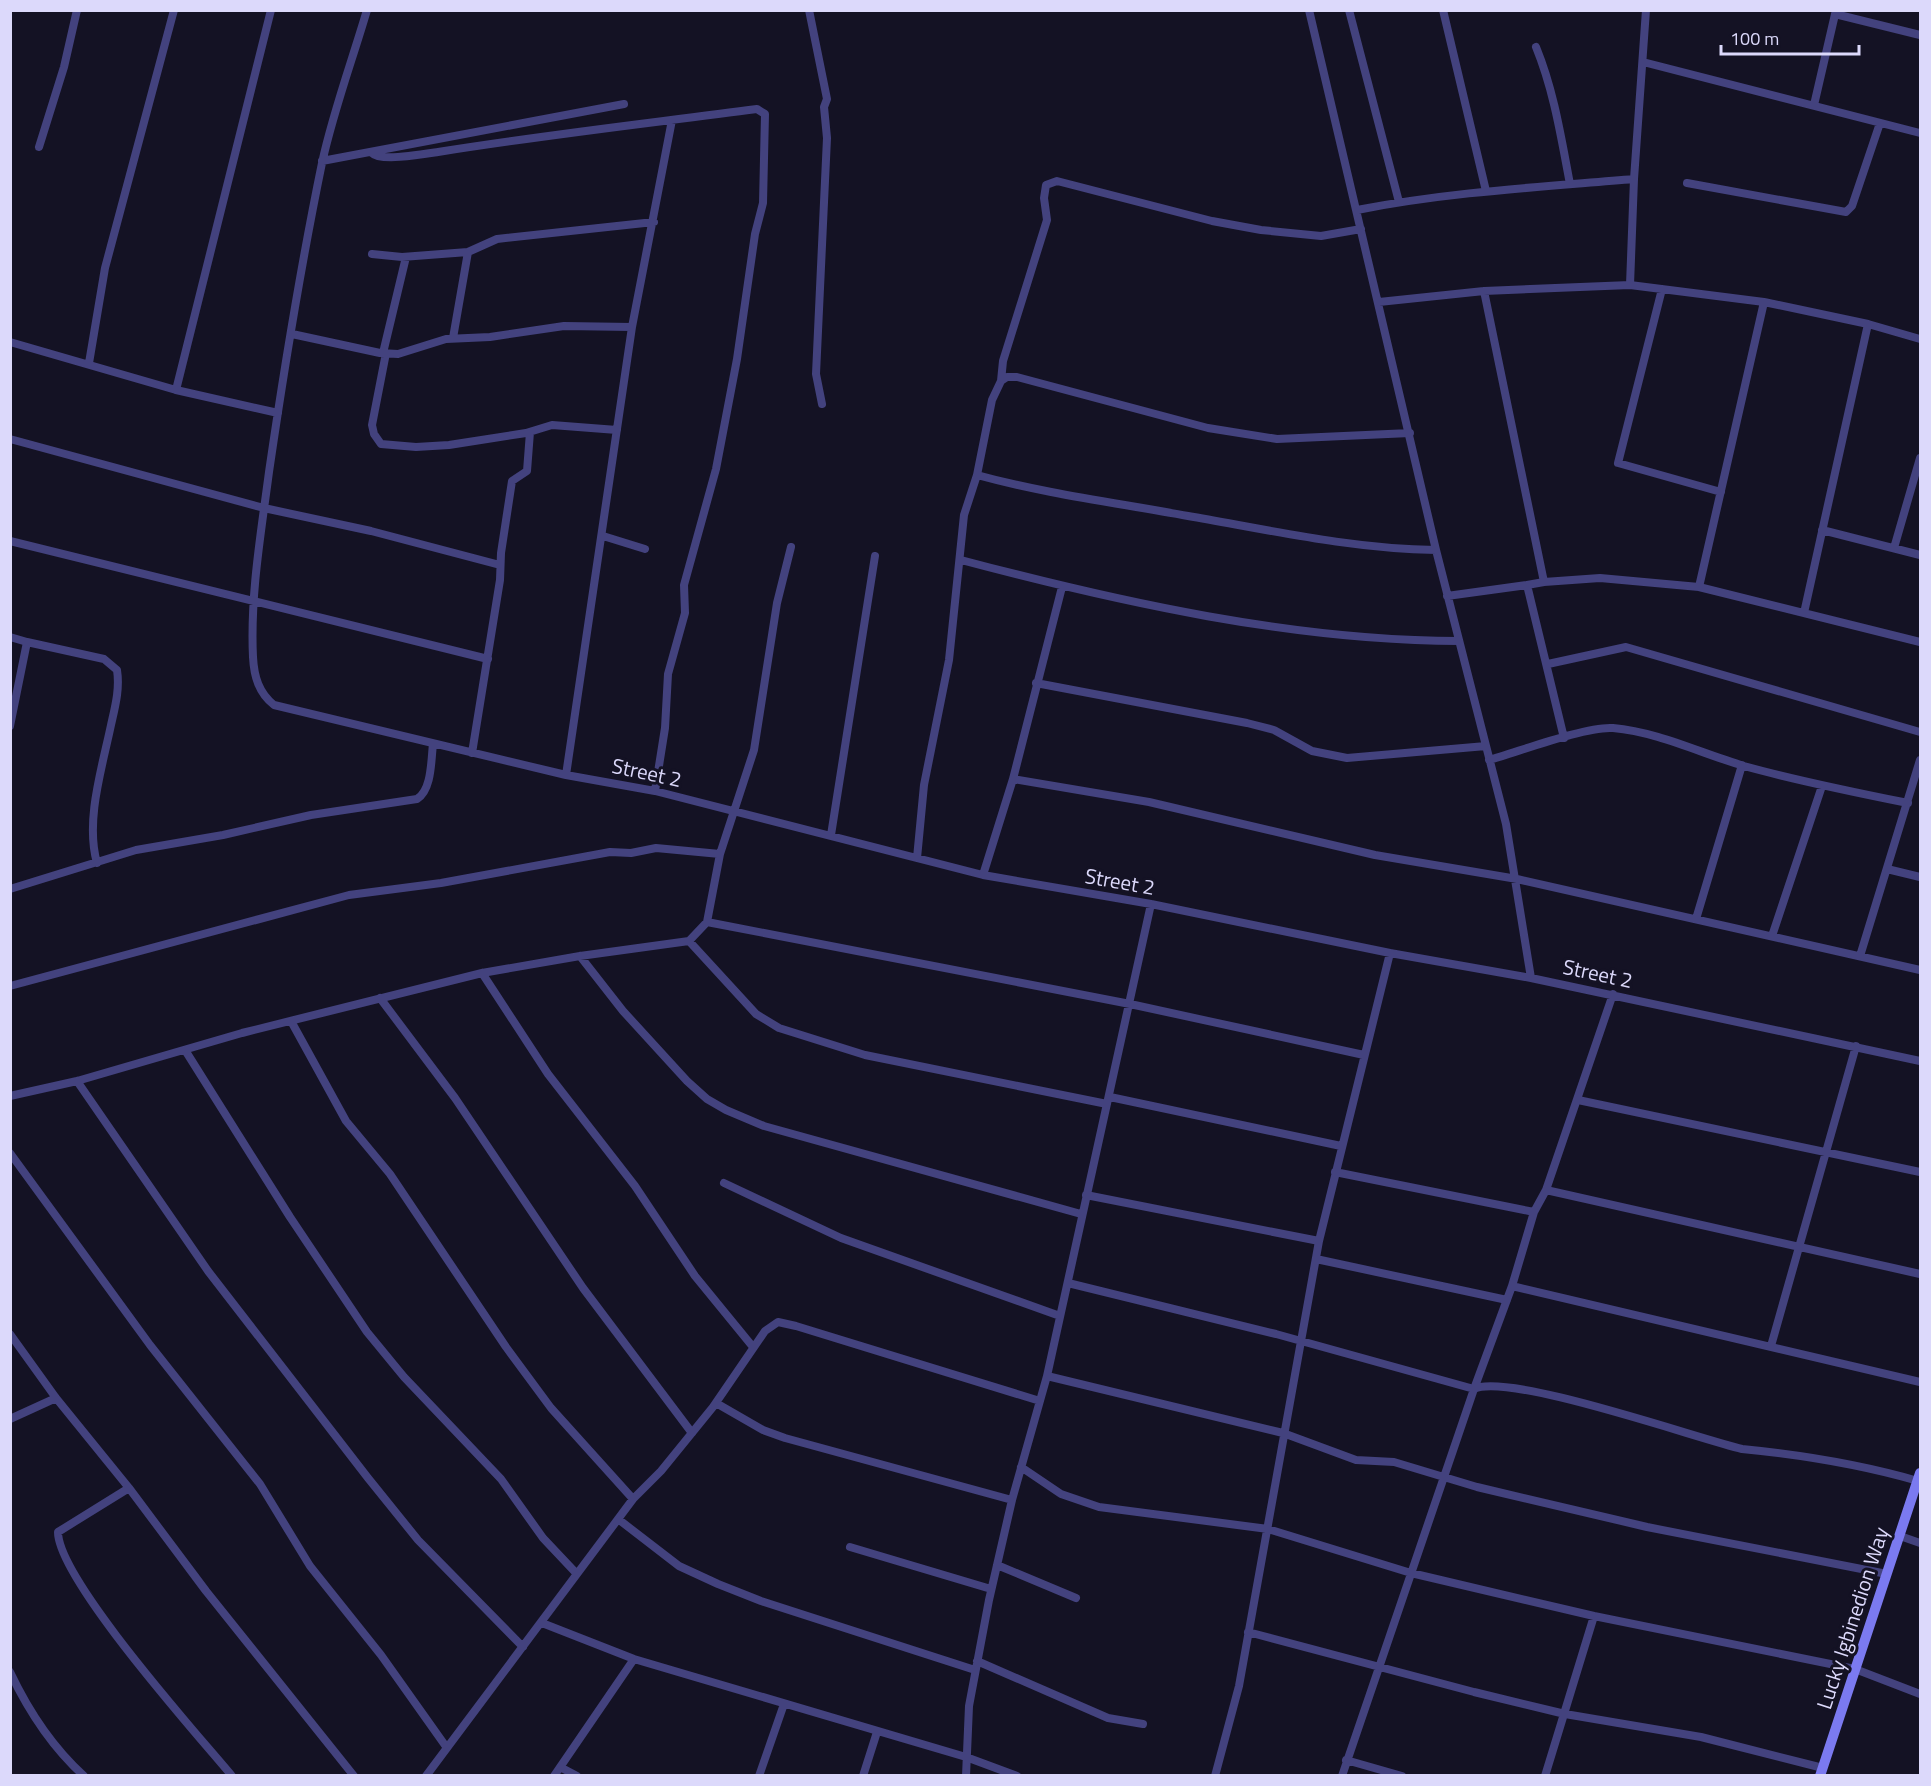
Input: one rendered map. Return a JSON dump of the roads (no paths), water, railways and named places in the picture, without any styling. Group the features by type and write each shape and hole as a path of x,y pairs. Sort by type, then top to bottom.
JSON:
{"street":[{"path":"39,147 64,66 77,10"},
{"path":"89,363 105,268 174,10"},
{"path":"176,390 271,10"},
{"name":"Street 2","path":"367,10 322,161 278,413 264,508 254,601 253,659 259,688 264,697 274,705 317,718 472,753 655,791 983,875 1151,904 1389,953 1613,994 1920,1061"},
{"path":"809,10 828,99 824,107 826,138 816,374 822,404"},
{"path":"1309,10 1447,596 1490,760 1517,879 1531,978"},
{"path":"1349,10 1400,202"},
{"path":"1443,10 1486,191"},
{"path":"1630,285 1634,179 1646,10"},
{"path":"1814,105 1835,12 1920,35"},
{"path":"1536,47 1548,76 1557,110 1570,184"},
{"path":"1643,62 1920,133"},
{"path":"322,161 624,104"},
{"path":"372,153 383,158 415,156 672,120 757,109 762,111 765,118 763,203 755,234 737,359 716,470 684,585 685,613 668,674 666,711 655,791"},
{"path":"566,774 585,636 603,536 632,327 672,120"},
{"path":"1688,183 1846,212 1852,206 1880,123"},
{"path":"1357,210 1486,191 1634,179"},
{"path":"917,858 924,785 949,660 964,515 977,476 990,410 1001,381 1003,362 1047,220 1044,198 1046,185 1057,181 1212,221 1299,236 1321,236 1361,230"},
{"path":"372,254 406,257 468,252 497,239 654,222"},
{"path":"453,338 468,252"},
{"path":"406,257 384,353 372,425 374,434 381,444 416,447 449,445 530,432 552,425 618,430"},
{"path":"1379,302 1484,291 1630,285 1764,302 1868,324 1920,339"},
{"path":"1662,288 1618,463 1721,492"},
{"path":"1484,291 1544,582"},
{"path":"1699,587 1764,302"},
{"path":"1804,613 1868,324"},
{"path":"292,334 398,354 453,338 490,337 564,326 632,327"},
{"path":"10,342 176,390 278,413"},
{"path":"1001,381 1007,377 1017,377 1208,428 1277,439 1410,433"},
{"path":"472,753 488,659 512,481 527,471 530,432"},
{"path":"10,439 264,508 371,531 500,565"},
{"path":"1894,548 1920,458"},
{"path":"977,476 1272,531 1402,549 1436,550"},
{"path":"1822,530 1920,555"},
{"path":"603,536 645,549"},
{"path":"10,541 488,659"},
{"path":"10,1096 77,1081 291,1021 482,973 580,956 689,941 707,922 720,855 754,750 777,603 791,546"},
{"path":"831,835 875,556"},
{"path":"961,560 1062,587 1310,632 1401,641 1459,641"},
{"path":"1447,596 1544,582 1600,578 1699,587 1920,642"},
{"path":"1527,585 1548,664 1564,738"},
{"path":"983,875 1013,779 1062,587"},
{"path":"10,637 104,659 117,670 117,696 96,806 93,838 97,863"},
{"path":"10,726 27,642"},
{"path":"1548,664 1626,647 1920,732"},
{"path":"1036,683 1263,726 1329,756 1347,758 1486,746"},
{"path":"1490,760 1564,738 1611,728 1675,742 1742,765 1822,786 1908,803"},
{"path":"10,889 136,850 222,835 311,815 417,799 423,796 426,789 433,744"},
{"path":"1860,956 1920,760"},
{"path":"1696,919 1742,765"},
{"path":"1013,779 1149,802 1376,855 1517,879 1920,970"},
{"path":"1772,936 1822,786"},
{"path":"10,986 349,896 441,883 610,852 631,853 656,848 720,855"},
{"path":"1887,869 1920,877"},
{"path":"966,1776 969,1706 992,1588 1012,1500 1047,1376 1151,904"},
{"path":"707,922 1130,1004 1364,1055"},
{"path":"689,941 756,1014 779,1028 874,1057 1341,1146"},
{"path":"1215,1776 1239,1686 1299,1341 1319,1241 1389,953"},
{"path":"580,956 623,1011 687,1081 707,1099 726,1110 782,1131 1081,1214"},
{"path":"482,973 548,1074 635,1186 695,1276 753,1347"},
{"path":"1342,1776 1474,1389 1512,1286 1534,1212 1546,1190 1613,994"},
{"path":"380,998 455,1098 583,1288 692,1433"},
{"path":"291,1021 346,1121 390,1174 506,1347 551,1408 633,1499"},
{"path":"1771,1346 1856,1046"},
{"path":"185,1050 290,1217 367,1332 404,1377 501,1479 543,1538 576,1573"},
{"path":"77,1081 208,1271 368,1478 418,1540 523,1647"},
{"path":"1578,1100 1920,1172"},
{"path":"10,1153 150,1345 260,1484 309,1566 381,1655 447,1748"},
{"path":"1335,1172 1534,1212"},
{"path":"724,1183 841,1238 1060,1316"},
{"path":"1546,1190 1920,1274"},
{"path":"1086,1195 1319,1241"},
{"path":"1316,1259 1507,1300"},
{"path":"1068,1283 1299,1341 1474,1389 1485,1386 1524,1390 1606,1409 1742,1449 1768,1449 1919,1477"},
{"path":"1512,1286 1920,1382"},
{"path":"426,1776 542,1623 576,1573 633,1499 716,1403 753,1347 771,1325 784,1322 1040,1401"},
{"path":"10,1334 56,1398 129,1488 206,1591 354,1776"},
{"path":"1047,1376 1283,1433 1356,1460 1394,1462 1444,1478 1656,1529 1887,1574"},
{"path":"10,1419 56,1398"},
{"path":"716,1403 763,1430 785,1438 1012,1500"},
{"path":"1021,1467 1061,1494 1099,1507 1268,1529 1411,1573 1594,1616 1855,1669 1920,1694"},
{"name":"Lucky Igbinedion Way","path":"1822,1772 1919,1477"},
{"path":"129,1488 58,1532 61,1552 138,1663 232,1776"},
{"path":"618,1519 679,1566 761,1601 976,1665 1108,1718 1143,1724"},
{"path":"1900,1536 1920,1543"},
{"path":"849,1547 992,1588"},
{"path":"997,1565 1076,1598"},
{"path":"1545,1776 1594,1616"},
{"path":"542,1623 634,1659 966,1757 1017,1776"},
{"path":"1248,1632 1380,1669 1565,1713 1701,1737 1822,1772"},
{"path":"554,1776 634,1659"},
{"path":"10,1672 53,1744 84,1776"},
{"path":"759,1776 784,1704"},
{"path":"862,1776 877,1732"},
{"path":"1346,1760 1402,1776"},
{"path":"560,1767 577,1776"}]}
